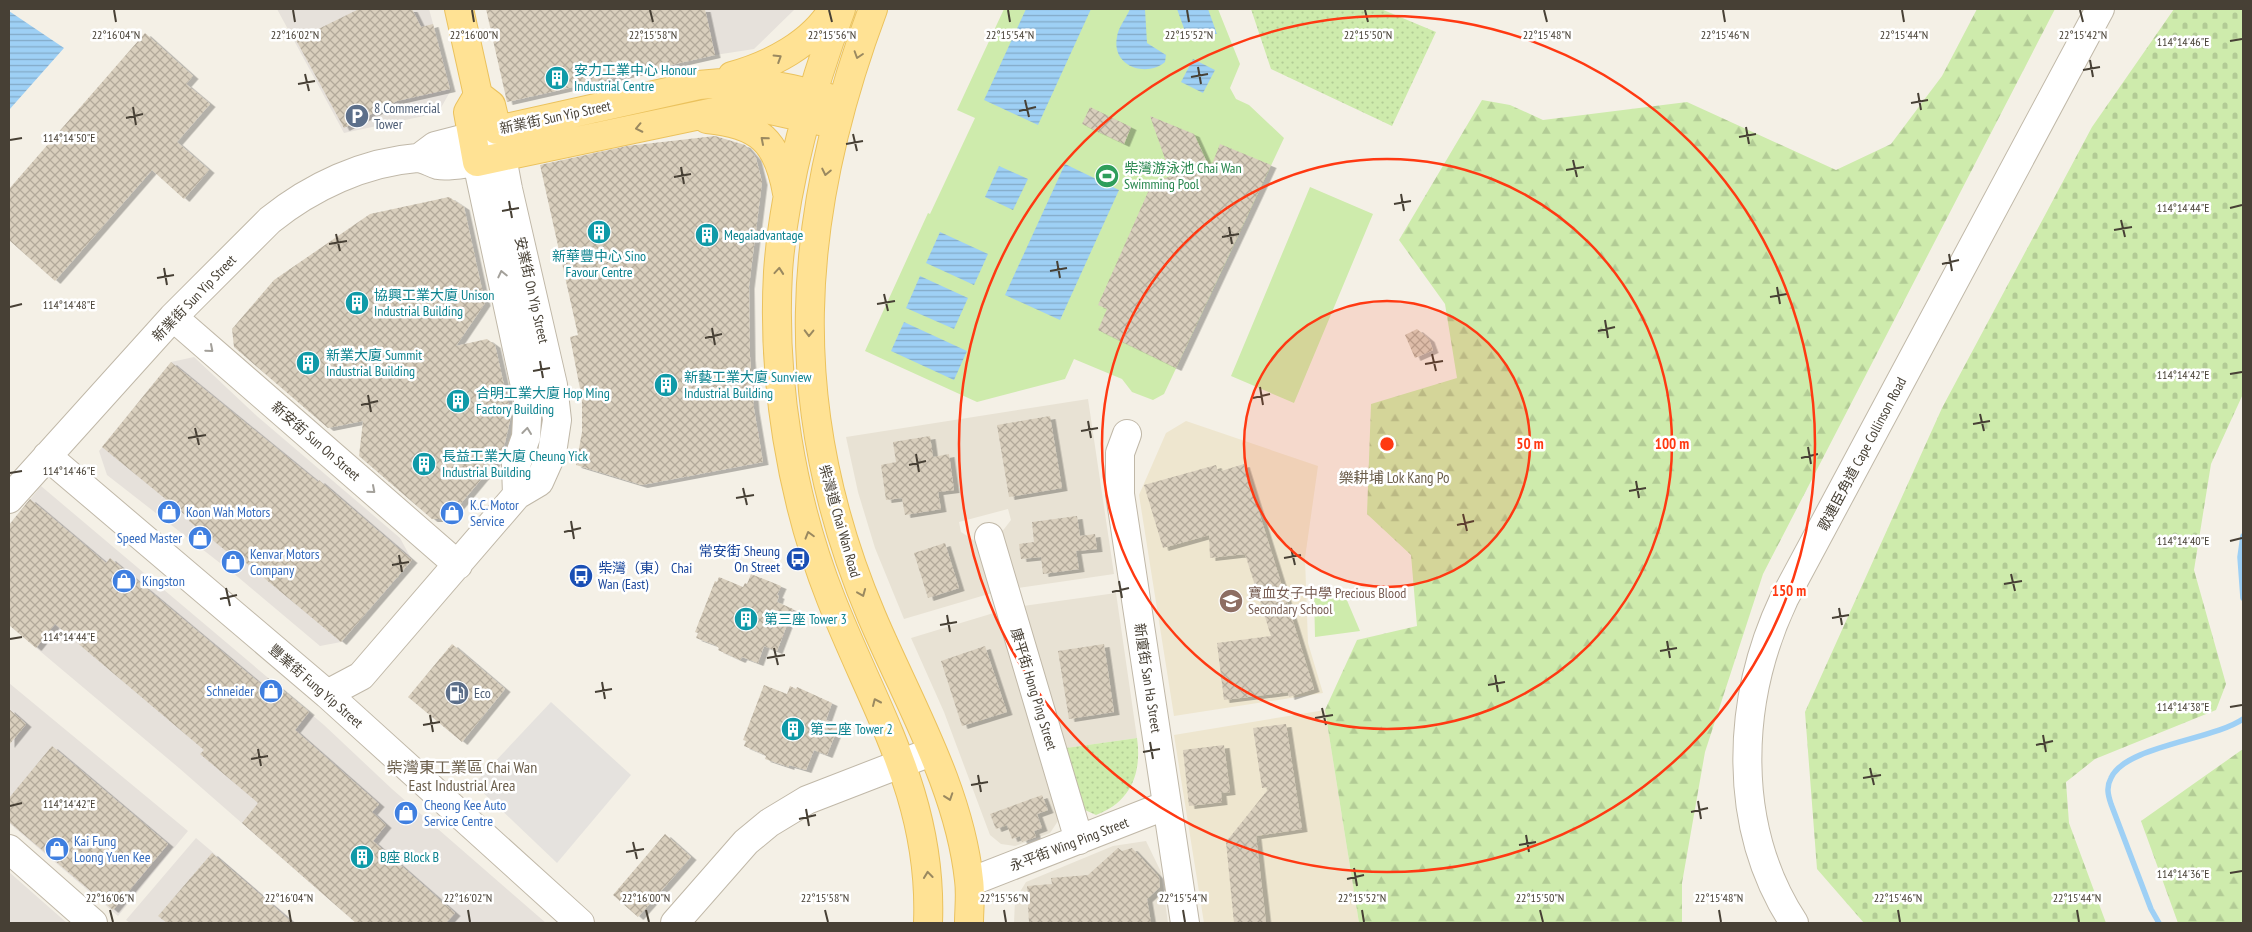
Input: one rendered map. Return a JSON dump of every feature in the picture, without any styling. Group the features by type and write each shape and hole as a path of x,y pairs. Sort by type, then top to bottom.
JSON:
{"main road":[{"name":"安業街 On Yip Street","path":"459,9 478,95 468,112 484,133 490,160"},
{"path":"700,85 771,63 812,35 833,9"},
{"path":"840,9 810,106 788,199 778,270 777,312 785,421 792,464 809,538 819,568 902,763 918,811 925,850 929,890 928,923"},
{"name":"柴灣道 Chai Wan Road","path":"873,9 840,113 821,193 811,289 810,366 825,478 853,572 931,752 956,817 969,909"},
{"name":"新業街 Sun Yip Street","path":"484,133 700,85 732,82 758,82 810,106 840,113"},
{"name":"新業街 Sun Yip Street","path":"490,160 687,117 749,107 810,106"},
{"path":"687,117 725,121 762,137 771,146 781,163 788,199"}],"street":[{"name":"歌連臣角道 Cape Collinson Road","path":"1794,923 1770,880 1755,833 1749,790 1746,757 1751,700 1767,639 1784,599 2100,9"},
{"name":"新業街 Sun Yip Street","path":"420,158 435,146 484,133"},
{"name":"新業街 Sun Yip Street","path":"9,499 173,317 284,209 327,184 378,163 420,158 440,165 490,160"},
{"name":"安業街 On Yip Street","path":"327,694 361,676 518,495 539,482 552,453 557,420 554,385 490,160"},
{"name":"新安街 Sun On Street","path":"173,317 458,565"},
{"name":"新廈街 San Ha Street","path":"1127,434 1120,453 1118,472 1120,494 1185,923"},
{"name":"豐業街 Fung Yip Street","path":"47,456 327,694 580,923"},
{"name":"康平街 Hong Ping Street","path":"989,537 1079,840"},
{"name":"安業街 On Yip Street","path":"352,716 354,696 361,676"},
{"path":"675,923 746,842 769,823 807,800 931,752"},
{"name":"永平街 Wing Ping Street","path":"969,909 1079,840 1167,805"},
{"path":"9,849 92,923"}],"shaded area":[{"path":"277,9 429,9 451,90 438,113 344,133"},
{"path":"705,9 795,9 754,49 715,55"},
{"path":"194,357 258,417 400,538 412,560 341,642 320,646 238,577 107,475 99,451 171,362"},
{"path":"1088,399 1114,574 1018,588 1001,533 1011,520 1008,509 959,522 961,532 975,541 992,593 904,619 875,548 858,492 846,437"},
{"name":"寶血女子中學 Precious Blood Secondary School","path":"1186,421 1318,466 1305,558 1308,643 1323,693 1174,716 1139,495 1166,433"},
{"path":"41,486 324,725 392,789 546,923 356,923 179,768 9,625 9,525"},
{"path":"1116,593 1137,738 1066,748 1023,606"},
{"path":"997,612 1060,818 1050,833 1015,846 1001,844 990,835 944,712 911,638"},
{"path":"9,683 188,831 118,916 9,823"},
{"path":"551,702 631,775 557,863 474,784"},
{"path":"1325,710 1359,923 1204,923 1174,735"},
{"path":"196,838 296,923 130,923 126,920"},
{"path":"1146,841 1161,872 1168,923 1014,923 1015,900 1026,882 1113,846"},
{"path":"9,872 67,923 9,923"}],"green space":[{"name":"柴灣游泳池 Chai Wan Swimming Pool","path":"1004,9 1218,9 1240,64 1230,88 1236,99 1249,105 1284,138 1164,394 1153,400 1132,392 1122,379 1074,359 1065,379 977,402 865,351 928,213 930,214 975,118 957,110"},
{"path":"1251,9 1381,9 1436,32 1392,126 1271,69"},
{"path":"1977,9 2055,9 1763,574 1705,752 1682,883 1682,923 1359,923 1325,710 1357,640 1417,626 1411,555 1367,514 1371,404 1457,378 1445,304 1399,240 1482,100 1510,105 1543,120 1687,102 1836,170 1891,144 1942,76"},
{"path":"2174,9 2243,9 2243,394 2211,464 2194,570 2226,684 2216,710 2095,759 2066,782 2069,823 2106,923 1864,923 1817,869 1805,712 1942,408 2092,127"},
{"path":"1310,187 1373,214 1294,403 1231,376"},
{"path":"1343,591 1360,631 1315,637 1314,592"},
{"path":"1137,738 1138,763 1132,785 1126,794 1108,809 1096,815 1085,810 1066,748"},
{"path":"2243,749 2243,923 2178,923 2141,821"}],"water":[{"path":"1026,9 1091,9 1038,125 984,100"},
{"path":"1130,9 1145,9 1147,43 1166,55 1165,62 1157,67 1140,69 1125,62 1119,55 1117,37"},
{"path":"1177,9 1208,9 1217,34 1186,34"},
{"path":"9,11 64,48 9,110"},
{"path":"1193,59 1215,70 1203,93 1181,82"},
{"path":"1065,164 1119,190 1060,320 1005,295"},
{"path":"999,166 1028,179 1013,210 985,197"},
{"path":"940,232 988,254 974,285 926,263"},
{"path":"920,276 968,298 954,329 906,308"},
{"path":"904,322 967,351 954,380 891,351"}],"building":[{"path":"359,9 412,9 421,27 433,24 450,89 397,101 344,128 296,40"},
{"name":"安力工業中心 Honour Industrial Centre","path":"486,9 705,9 715,55 507,102"},
{"path":"145,33 193,76 186,84 210,104 177,142 209,170 184,199 152,170 55,281 9,240 9,189"},
{"path":"1090,107 1131,127 1124,144 1082,124"},
{"path":"1150,116 1194,134 1210,169 1220,144 1271,165 1176,368 1098,330 1107,309 1098,305 1152,183 1171,176"},
{"path":"715,136 745,145 756,158 762,182 749,286 750,357 754,409 763,462 642,485 576,465 582,432 582,399 570,337 578,335 540,165 627,146"},
{"path":"449,197 464,207 485,303 456,346 487,339 495,345 511,416 504,447 493,465 448,519 432,519 359,456 363,421 328,428 234,347 232,329 274,280 370,214"},
{"path":"1417,329 1429,339 1433,350 1415,358 1405,335"},
{"path":"171,362 318,482 319,480 412,560 341,642 233,552 231,555 189,521 190,519 102,447"},
{"path":"1050,416 1062,488 1009,497 997,425"},
{"path":"930,436 933,457 949,454 954,490 938,492 941,509 905,515 902,498 886,500 881,465 896,462 893,442"},
{"path":"1244,464 1314,689 1289,697 1288,692 1224,700 1217,643 1271,636 1245,554 1210,558 1209,535 1163,548 1144,485 1216,465 1218,472"},
{"path":"30,499 106,563 110,558 262,685 268,678 309,712 295,730 379,804 372,812 386,825 373,841 455,913 446,923 356,923 242,823 258,803 200,754 204,750 55,624 36,648 9,625 9,525"},
{"path":"1077,516 1080,536 1095,534 1097,549 1076,551 1079,569 1043,574 1041,557 1021,559 1019,544 1034,542 1032,522"},
{"path":"945,543 959,588 928,598 914,553"},
{"name":"第三座 Tower 3","path":"751,574 781,586 777,595 779,596 777,602 793,609 777,651 764,646 758,663 742,657 740,660 718,650 719,648 715,645 696,638 698,633 695,632 715,581 717,582 719,577 743,587 745,583 747,584"},
{"name":"Eco","path":"452,644 505,689 462,742 408,697"},
{"path":"1104,644 1114,712 1069,719 1058,651"},
{"path":"985,646 1007,712 962,726 941,661"},
{"name":"第二座 Tower 2","path":"764,685 787,694 790,686 796,689 797,687 832,703 826,720 839,725 827,755 814,750 806,770 789,765 789,767 765,759 766,756 763,754 744,746 746,741 743,740"},
{"path":"9,709 26,724 9,745"},
{"path":"1286,724 1302,829 1256,836 1266,923 1234,923 1226,842 1270,787 1262,788 1253,728"},
{"path":"1224,745 1230,792 1221,793 1222,802 1189,806 1183,750"},
{"path":"52,746 168,844 113,910 9,822 9,798"},
{"path":"1042,795 1048,810 1037,814 1042,828 1034,831 1036,837 1022,842 1020,836 1012,839 1007,825 996,829 990,814"},
{"path":"665,834 691,857 638,917 613,895"},
{"path":"1118,848 1122,851 1132,848 1159,877 1160,887 1147,899 1151,923 1029,923 1027,886 1052,884 1051,878 1088,875"},
{"path":"212,853 293,923 167,923 158,916"}],"waterway":[{"path":"2243,536 2240,557 2243,598"},
{"path":"2159,923 2151,909 2111,804 2108,791 2109,781 2119,767 2133,758 2171,744 2212,733 2243,719"}],"place":[{"name":"安力工業中心 Honour Industrial Centre","path":"557,78"},
{"name":"8 Commercial Tower","path":"357,116"},
{"name":"柴灣游泳池 Chai Wan Swimming Pool","path":"1107,176"},
{"name":"新華豐中心 Sino Favour Centre","path":"599,232"},
{"name":"Megaiadvantage","path":"707,235"},
{"name":"協興工業大廈 Unison Industrial Building","path":"357,303"},
{"name":"新業大廈 Summit Industrial Building","path":"308,363"},
{"name":"新藝工業大廈 Sunview Industrial Building","path":"666,385"},
{"name":"合明工業大廈 Hop Ming Factory Building","path":"458,401"},
{"name":"長益工業大廈 Cheung Yick Industrial Building","path":"424,464"},
{"name":"Koon Wah Motors","path":"169,512"},
{"name":"K.C. Motor Service","path":"452,513"},
{"name":"Speed Master","path":"200,538"},
{"name":"常安街 Sheung On Street","path":"798,559"},
{"name":"Kenvar Motors Company","path":"233,562"},
{"name":"柴灣（東） Chai Wan (East)","path":"581,576"},
{"name":"Kingston","path":"124,581"},
{"name":"寶血女子中學 Precious Blood Secondary School","path":"1231,601"},
{"name":"第三座 Tower 3","path":"746,619"},
{"name":"Schneider","path":"271,691"},
{"name":"Eco","path":"457,693"},
{"name":"第二座 Tower 2","path":"793,729"},
{"name":"Cheong Kee Auto Service Centre","path":"406,813"},
{"name":"Kai Fung Loong Yuen Kee","path":"57,849"},
{"name":"B座 Block B","path":"362,857"}],"district":[{"name":"樂耕埔 Lok Kang Po","path":"1394,477"},
{"name":"柴灣東工業區 Chai Wan East Industrial Area","path":"462,776"}]}
